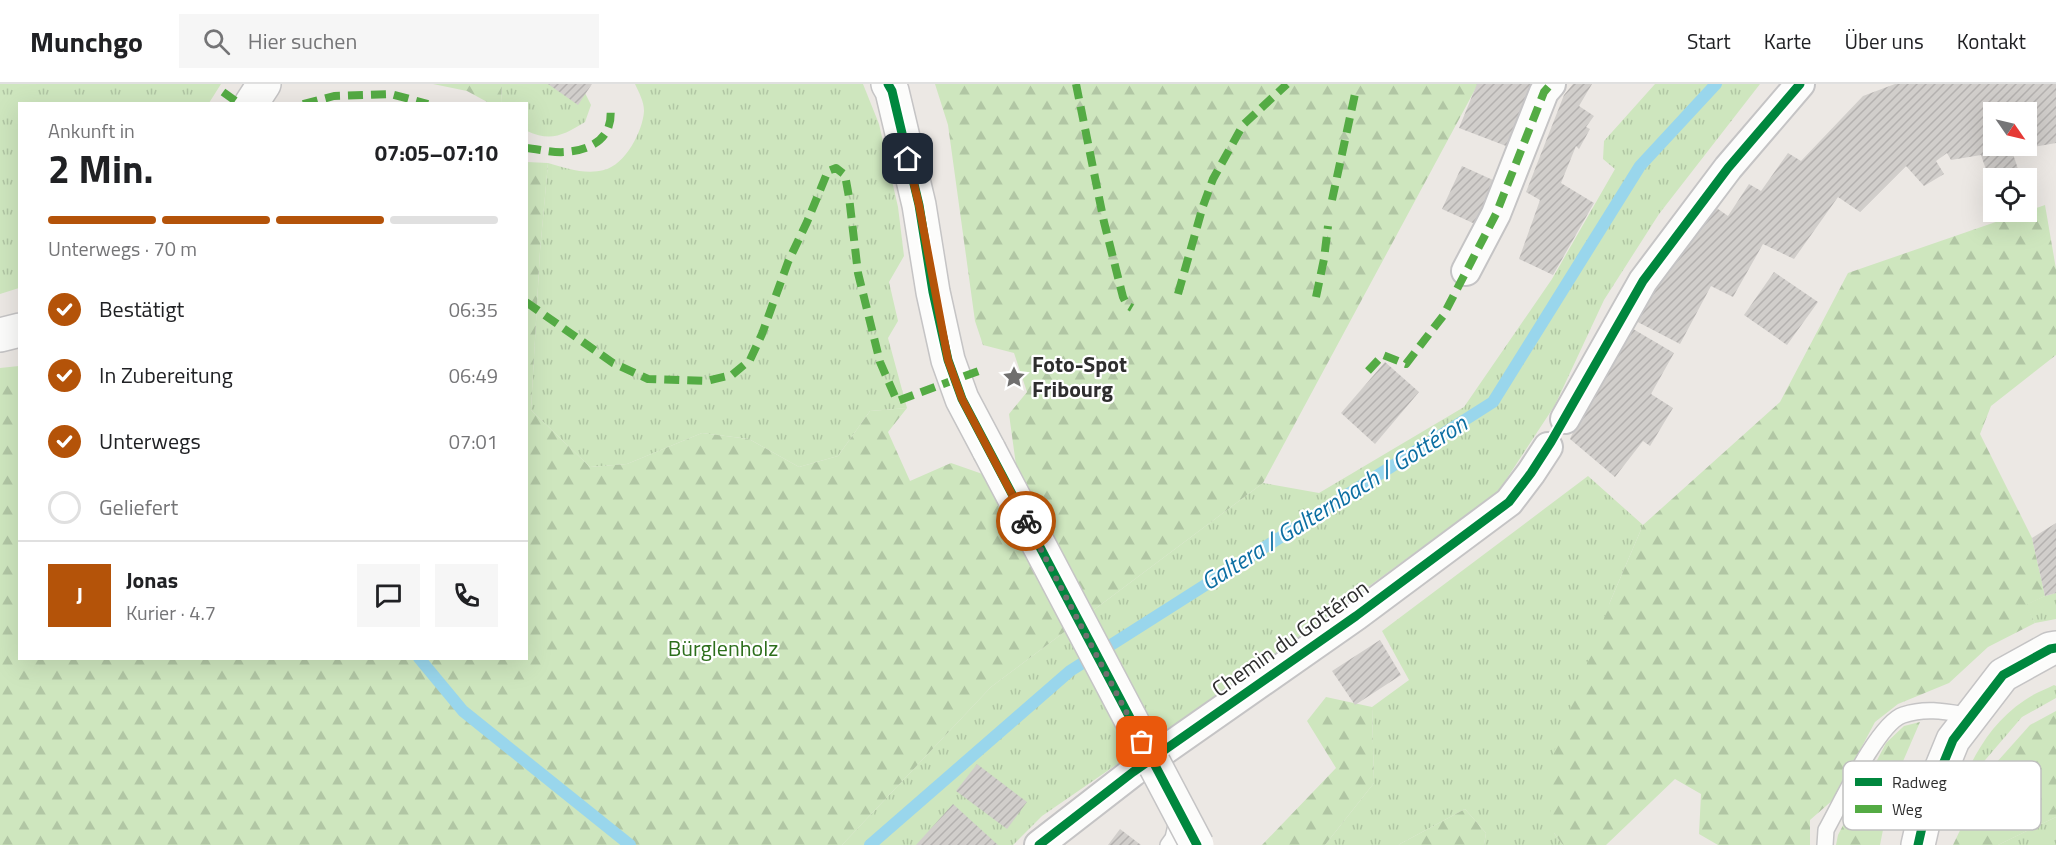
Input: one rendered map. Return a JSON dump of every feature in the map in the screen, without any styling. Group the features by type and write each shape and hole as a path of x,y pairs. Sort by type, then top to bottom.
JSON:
{"main road":[{"path":"252,102 264,84"},
{"path":"888,84 892,91 919,205 948,360 962,399 1197,845"},
{"path":"0,335 18,330"},
{"path":"1944,761 1953,740 2003,675 2050,649 2056,648"},
{"path":"1918,845 1921,830"}],"street":[{"path":"1466,271 1496,214 1544,92 1551,84"},
{"path":"1565,419 1643,281 1728,168 1800,84"},
{"name":"Chemin du Gottéron","path":"1039,845 1164,750 1356,616 1509,502 1548,447"}],"lane":[{"path":"1865,761 1878,737 1900,716 1929,709 1971,716"},
{"path":"1164,750 1182,798 1173,838 1168,845"},
{"path":"1825,845 1826,830 1843,800"}],"green space":[{"path":"0,84 221,84 210,102 18,102 18,288 0,294"},
{"path":"433,84 502,84 501,102 487,102 467,91"},
{"path":"502,84 575,84 583,89 591,105 585,122 557,135 543,136 528,131 528,102 501,102"},
{"path":"635,84 863,84 879,124 898,207 904,256 889,282 898,321 888,338 907,408 870,411 838,456 799,467 749,439 702,433 627,464 590,467 531,410 540,251 548,163 590,172 612,167 619,161 632,146 643,119 643,104"},
{"name":"Bürglenholz","path":"935,84 1478,84 1263,483 991,687 842,845 0,845 0,368 18,366 18,660 528,660 528,162 548,163 540,251 531,410 590,467 627,464 702,433 749,439 799,467 838,456 870,411 907,408 888,432 910,481 951,463 994,478 1016,465 1009,414 1027,392 1014,353 983,345 975,321 948,125"},
{"path":"1655,84 1760,84 1659,214 1604,300 1555,405 1498,492 1261,665 1042,816 1013,845 842,845 991,687 1263,483 1319,493 1464,407 1552,279 1615,169 1603,159 1604,141"},
{"path":"2045,205 2056,269 2056,355 1991,406 1980,434 2032,538 2045,596 2026,605 2035,623 1988,647 1949,683 1898,704 1875,722 1854,761 1843,761 1843,782 1834,799 1810,820 1810,845 1718,845 1699,834 1701,794 1675,779 1606,845 1563,845 1554,833 1545,776 1610,602 1643,525 1780,402 1848,273 1996,222 2037,222 2037,208"},
{"path":"1588,476 1643,525 1610,602 1554,833 1563,845 1484,845 1486,833 1465,809 1398,845 1325,845 1374,783 1372,707 1409,680 1382,631"},
{"path":"2056,593 2056,619 2035,623 2025,605"},
{"path":"2056,686 2056,698 2022,717 1984,761 1972,761 1997,725 2010,712 2035,694"},
{"path":"1326,697 1372,707 1374,783 1325,845 1262,845 1336,768 1307,721"},
{"path":"2056,711 2056,817 2041,824 2041,761 1998,761 2030,725"},
{"path":"1920,722 1903,761 1877,761 1886,743 1904,726"},
{"path":"1465,809 1486,833 1484,845 1398,845"},
{"path":"2056,817 2056,845 1998,845 2029,830 2041,830 2041,824"},
{"path":"1843,825 1843,830 1883,830 1880,845 1836,845"},
{"path":"1960,830 2029,830 1998,845 1953,845"}],"building":[{"path":"548,84 592,84 578,105"},
{"path":"1477,84 1532,84 1539,87 1514,149 1459,128"},
{"path":"1573,84 1592,84 1579,106 1594,116 1586,127 1590,129 1579,149 1576,146 1561,183 1594,203 1553,275 1519,259 1540,200 1526,192 1564,95"},
{"path":"1895,84 2056,84 2056,143 2037,146 2037,102 1983,102 1983,156 2014,156 2018,168 1985,168 1981,155 1951,160 1947,153 1936,161 1944,174 1924,186 1906,166 1860,212 1838,197 1794,259 1763,244 1733,297 1711,286 1680,344 1632,319 1711,204 1728,216 1749,184 1761,191 1788,153 1801,161 1863,96"},
{"path":"1462,166 1504,185 1484,228 1442,209"},
{"path":"1774,272 1818,302 1787,345 1744,315"},
{"path":"1628,326 1674,353 1651,394 1673,408 1650,446 1643,441 1615,477 1570,439 1597,379"},
{"path":"1385,362 1419,392 1375,444 1341,413"},
{"path":"2056,523 2056,593 2045,596 2032,538"},
{"path":"1380,640 1401,675 1355,705 1332,671"},
{"path":"977,764 1027,802 1007,829 956,791"},
{"path":"953,804 998,845 916,845"},
{"path":"1120,829 1141,845 1108,845"}],"waterway":[{"name":"Galtera / Galternbach / Gottéron","path":"870,845 1070,671 1493,402 1640,166 1716,84"},
{"path":"421,660 463,711 630,845"}],"marked path":[{"path":"1076,84 1104,222 1123,297 1127,305 1132,308"},
{"path":"1178,294 1213,179 1243,125 1287,84"},
{"path":"1368,371 1383,355 1406,364 1443,316 1496,214 1544,92 1551,84"},
{"path":"223,92 237,102"},
{"path":"311,102 334,96 391,94 421,102"},
{"path":"1332,200 1355,94"},
{"path":"528,148 565,152 593,145 600,140 609,126 610,105"},
{"path":"528,303 613,363 648,379 706,381 732,375 750,360 788,262 828,171 836,168 845,175 858,273 880,362 897,401 984,369"},
{"path":"1316,297 1328,226"}],"cycle path":[{"path":"888,84 892,91 919,205 933,292 948,360 962,399 1197,845"},
{"path":"1039,845 1133,772 1356,616 1509,502 1551,442 1643,281 1728,168 1800,84"},
{"path":"1944,761 1953,740 2003,675 2050,649 2056,648"},
{"path":"1918,845 1921,830"}],"way so far":[{"path":"1026,521 1142,742"}],"place":[{"name":"Foto-Spot Fribourg","path":"1014,377"}],"route":[{"path":"908,159 919,205 933,292 948,360 962,399 1026,521"}]}
